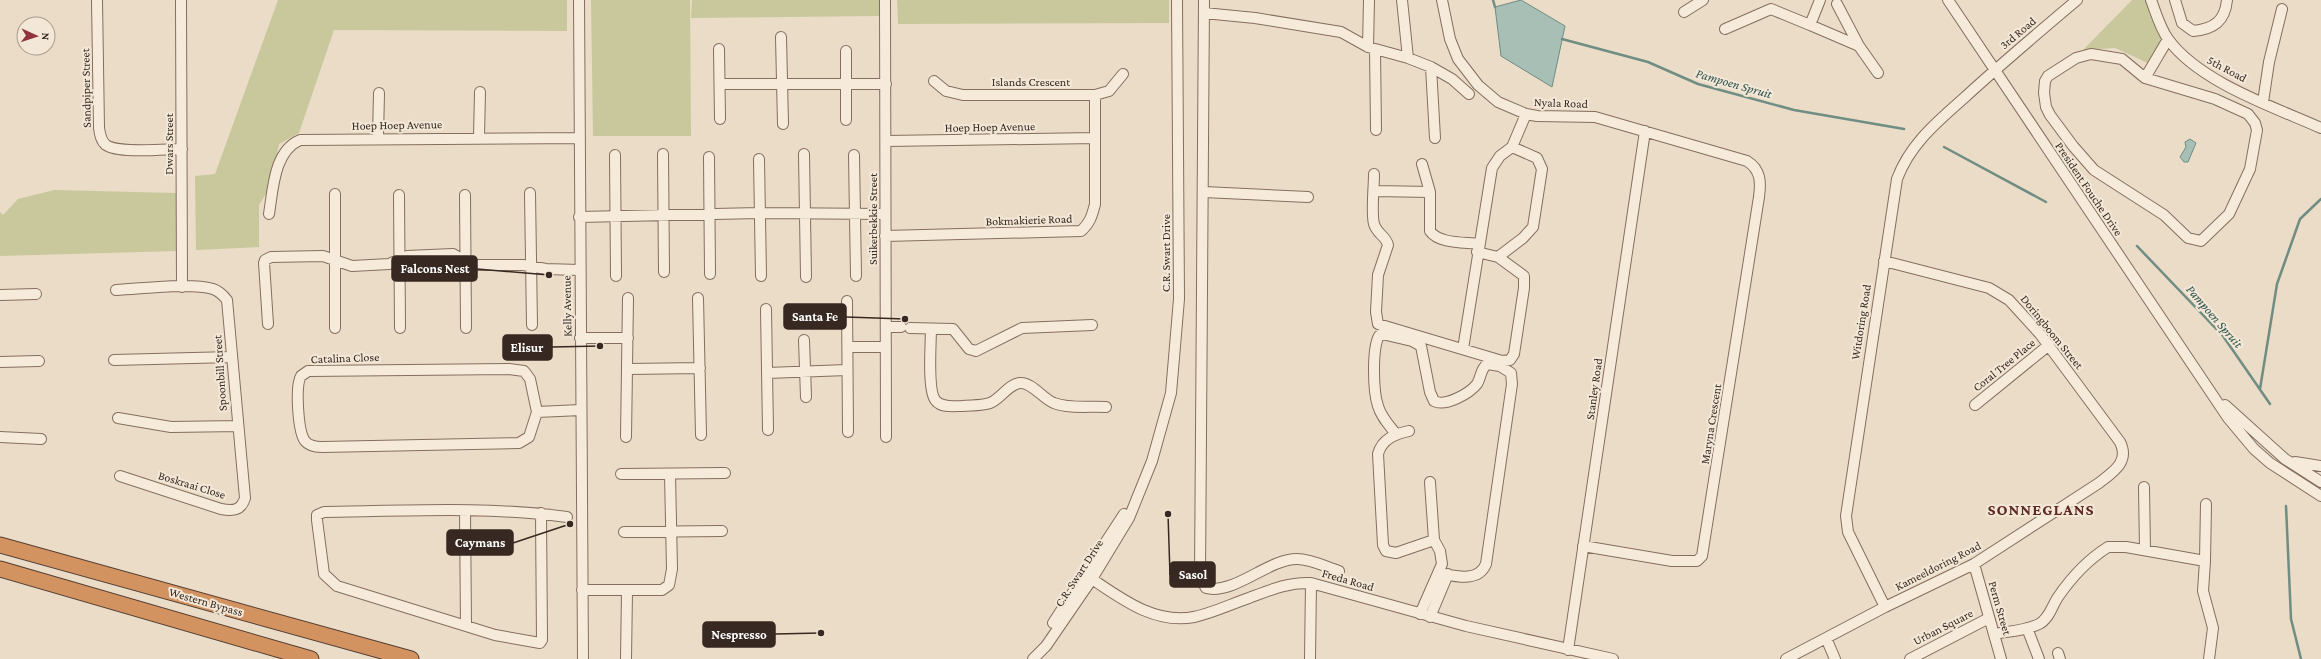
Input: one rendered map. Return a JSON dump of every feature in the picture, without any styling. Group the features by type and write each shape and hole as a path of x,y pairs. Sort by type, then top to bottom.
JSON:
{"highway":[{"name":"Western Bypass","path":"0,545 411,659"},
{"path":"0,569 311,659"}],"street":[{"name":"Sandpiper Street","path":"97,0 99,128 103,142 108,146 120,149 182,149"},
{"name":"Dwars Street","path":"182,0 182,287"},
{"name":"Kelly Avenue","path":"579,0 578,138 582,410 574,518 582,590 583,659"},
{"name":"Suikerbekkie Street","path":"885,0 886,437"},
{"name":"C.R. Swart Drive","path":"1035,657 1046,646 1089,577 1121,532 1152,461 1171,393 1179,299 1177,0"},
{"path":"1204,0 1204,192 1200,578 1202,584 1210,589 1220,588 1283,562 1297,559 1339,571"},
{"path":"1369,0 1376,130"},
{"path":"1402,0 1408,58"},
{"name":"Nyala Road","path":"1442,0 1453,48 1467,72 1478,85 1498,102 1526,114 1547,117 1596,117 1707,151 1741,159 1752,164 1759,174"},
{"path":"1684,12 1701,0"},
{"path":"1810,25 1820,0"},
{"name":"President Fouche Drive","path":"1948,0 2159,318 2211,391 2228,418 2254,449 2270,463 2321,496"},
{"name":"3rd Road","path":"1994,70 2077,0"},
{"name":"5th Road","path":"2151,0 2161,27 2168,39 2192,64 2209,76 2321,128"},
{"path":"2175,0 2182,23 2193,30 2209,28 2220,22 2224,15 2227,0"},
{"path":"1837,4 1859,46 1878,73"},
{"path":"1725,29 1771,9 1859,46"},
{"path":"2263,102 2269,62 2282,9"},
{"path":"1204,13 1256,18 1341,32 1372,48 1408,58 1431,67 1452,79 1469,94"},
{"path":"781,37 783,124"},
{"path":"2145,78 2168,39"},
{"path":"719,49 721,84 720,119"},
{"path":"846,50 846,120"},
{"path":"2083,55 2114,56 2122,59 2145,78 2215,99 2248,114 2255,123 2257,130 2250,169 2229,214 2202,242 2188,238 2164,215 2094,170 2073,146 2046,107 2044,93 2045,81 2048,76 2083,55"},
{"path":"1431,67 1435,138"},
{"name":"Witdoring Road","path":"1884,607 1848,532 1846,522 1890,211 1902,164 1921,138 1994,70"},
{"name":"Islands Crescent","path":"934,81 946,90 963,95 1095,95 1109,91 1123,74"},
{"path":"721,84 886,84"},
{"path":"479,137 480,92"},
{"path":"378,138 379,93"},
{"name":"Bokmakierie Road","path":"885,236 1081,231 1087,226 1092,218 1095,204 1095,95"},
{"path":"1462,349 1492,168 1500,156 1512,147 1526,114"},
{"name":"Stanley Road","path":"1568,650 1645,131"},
{"name":"Hoep Hoep Avenue","path":"269,214 274,183 281,160 287,150 295,142 311,138 578,138"},
{"name":"Hoep Hoep Avenue","path":"886,141 1095,138"},
{"path":"1498,257 1523,238 1533,228 1542,169 1537,158 1512,147"},
{"path":"663,154 664,272"},
{"path":"804,154 806,278"},
{"path":"615,155 616,276"},
{"path":"854,155 856,276"},
{"path":"709,157 710,274"},
{"path":"759,159 761,276"},
{"path":"1374,174 1374,223 1378,232 1387,240 1388,245 1378,275 1376,312 1378,324 1502,361 1512,359 1525,280 1520,271 1498,257 1478,248 1434,236 1429,226 1430,192 1422,164"},
{"name":"Maryna Crescent","path":"1583,546 1686,562 1697,561 1703,553 1760,197 1761,181 1759,174"},
{"path":"1374,191 1430,192"},
{"path":"1204,192 1308,197"},
{"path":"530,193 532,325"},
{"path":"334,328 335,194"},
{"path":"399,195 400,328"},
{"path":"465,195 466,328"},
{"path":"579,217 759,213 885,214"},
{"path":"268,324 264,280 265,260 278,256 323,256 352,266 389,264 407,256 453,254 465,262 477,265 523,265 531,267 579,270"},
{"name":"Doringboom Street","path":"1884,261 1999,293 2009,300 2049,345 2124,450"},
{"name":"Spoonbill Street","path":"116,290 182,287 212,289 223,295 229,308 238,426 246,493"},
{"path":"0,295 36,294"},
{"path":"626,437 628,298"},
{"path":"698,298 701,435"},
{"path":"847,301 848,432"},
{"path":"766,309 768,430"},
{"path":"886,327 953,329 969,349 976,351 1022,328 1092,325"},
{"path":"931,328 932,388 935,400 939,404 949,406 986,404 994,401 1012,386 1020,383 1028,385 1054,403 1106,407"},
{"path":"1396,434 1382,416 1375,394 1375,345 1379,336 1382,334 1412,341 1421,346 1430,392 1434,401 1439,404 1450,402 1475,386 1482,370 1487,364 1500,366 1511,373 1512,384 1486,564 1477,575 1470,577 1443,574"},
{"path":"580,338 628,338"},
{"path":"804,340 806,397"},
{"name":"Coral Tree Place","path":"1975,405 2049,345"},
{"path":"848,347 886,347"},
{"path":"114,360 232,357"},
{"path":"0,362 39,361"},
{"path":"628,369 700,368"},
{"name":"Catalina Close","path":"518,369 524,371 530,379 537,412 529,437 512,444 314,446 308,444 303,438 297,388 301,376 313,370 518,369"},
{"path":"768,372 847,370"},
{"name":"President Fouche Drive","path":"2211,391 2237,418 2285,459 2321,482"},
{"path":"537,412 582,410"},
{"path":"118,418 171,427 238,426"},
{"path":"1408,431 1396,434 1383,442 1378,454 1384,548 1388,552 1396,553 1434,540"},
{"path":"0,437 41,439"},
{"name":"Kameeldoring Road","path":"1792,658 1884,607 1974,564 2110,474 2121,463 2124,450"},
{"path":"2285,459 2321,466"},
{"path":"621,474 725,473"},
{"path":"582,590 662,590 669,585 672,569 670,474"},
{"name":"Boskraai Close","path":"120,476 229,510 242,507 246,493"},
{"path":"1425,616 1443,574 1442,559 1434,540 1430,482"},
{"path":"2144,486 2145,550"},
{"path":"2206,504 2203,591 2213,628 2209,659"},
{"path":"541,513 541,642 538,643 495,635 337,586 324,574 322,569 317,515 324,512 464,511 541,513 574,518"},
{"path":"464,511 466,626"},
{"path":"624,532 722,531"},
{"path":"1994,634 2028,628 2040,623 2047,617 2068,586 2104,550 2115,546 2205,561"},
{"name":"Perm Street","path":"1974,564 2001,659"},
{"name":"Freda Road","path":"1089,577 1133,605 1150,613 1166,617 1183,618 1206,614 1282,585 1298,582 1311,583 1425,616 1568,650 1613,659"},
{"path":"1310,659 1311,583"},
{"path":"626,659 627,591"},
{"name":"Urban Square","path":"1910,659 1989,618"},
{"path":"2028,628 2040,659"},
{"path":"1826,638 1835,659"}],"green space":[{"path":"278,0 567,0 567,31 334,30 299,133 279,144 270,187 259,205 259,247 196,250 195,176 215,174"},
{"path":"591,0 690,0 691,136 593,136"},
{"path":"692,0 881,0 880,16 691,18"},
{"path":"897,0 1169,0 1169,23 898,24"},
{"path":"2132,0 2146,0 2164,43 2150,64 2115,48 2083,50"},
{"path":"54,190 176,193 177,251 0,256 0,212 3,215 18,199"}],"shaded area":[{"path":"1521,0 1565,26 1552,87 1501,56 1495,7"},
{"path":"2190,139 2196,143 2188,162 2184,162 2180,157 2186,147 2185,142"}],"waterway":[{"name":"Pampoen Spruit","path":"1493,0 1495,7"},
{"name":"Pampoen Spruit","path":"1562,39 1648,62 1698,84 1794,110 1904,129"},
{"name":"Pampoen Spruit","path":"1944,147 2046,202"},
{"path":"2260,389 2277,284 2300,219 2321,199"},
{"name":"Pampoen Spruit","path":"2137,246 2223,336 2270,404"},
{"name":"Pampoen Spruit","path":"2286,506 2291,619 2301,659"}],"place":[{"name":"Falcons Nest","path":"549,275"},
{"name":"Santa Fe","path":"905,319"},
{"name":"Elisur","path":"600,346"},
{"name":"Sasol","path":"1168,514"},
{"name":"Caymans","path":"570,524"},
{"name":"Nespresso","path":"821,633"}],"district":[{"name":"SONNEGLANS","path":"2041,509"}]}
